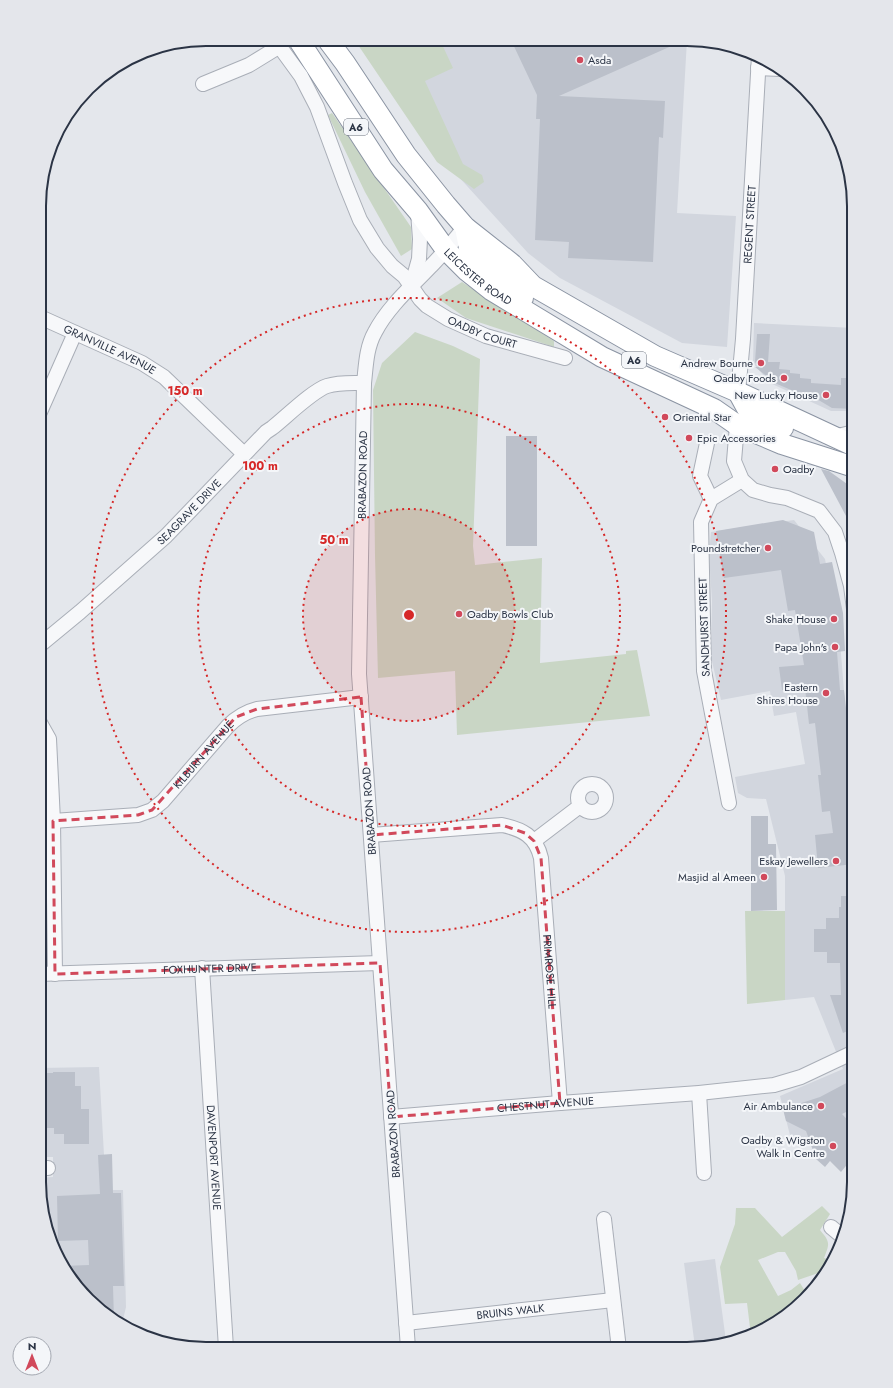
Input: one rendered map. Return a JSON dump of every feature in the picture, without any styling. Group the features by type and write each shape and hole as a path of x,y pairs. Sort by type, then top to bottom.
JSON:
{"highway":[{"name":"LEICESTER ROAD","path":"303,46 383,170 418,211 446,250 467,271 491,290 602,357 714,409 737,425"},
{"name":"A6","path":"332,46 406,155 465,227 512,264 533,286 574,323 608,348 651,368 707,390 726,401 737,425 782,444 847,464"},
{"name":"A6","path":"345,63 391,160 436,214 447,230 446,250"},
{"name":"A6","path":"465,227 469,248 479,261 520,296 602,357"},
{"name":"A6","path":"533,286 655,356 738,392 847,443"},
{"name":"A6","path":"738,392 750,414 845,453 847,456"},
{"path":"737,425 738,392"}],"street":[{"path":"203,84 250,65 272,46"},
{"name":"OADBY COURT","path":"280,46 300,76 317,107 360,220 378,248 392,266 404,276 427,306 464,327 493,338 565,358"},
{"name":"REGENT STREET","path":"738,392 743,339 759,63"},
{"name":"BRABAZON ROAD","path":"411,286 419,259 420,239 418,211"},
{"name":"BRABAZON ROAD","path":"408,1342 359,674 364,383 367,355 374,333 387,313 446,250 465,227"},
{"name":"GRANVILLE AVENUE","path":"46,320 142,363 164,377 244,454"},
{"path":"46,398 75,333"},
{"name":"SEAGRAVE DRIVE","path":"46,641 166,536 266,432 325,386 338,383 364,383"},
{"path":"737,425 734,460 742,480 753,490 787,498 819,511 835,532 847,574"},
{"path":"834,437 847,434"},
{"path":"707,443 700,476 711,500 742,480"},
{"name":"SANDHURST STREET","path":"711,500 701,522 704,671 729,803"},
{"name":"KILBURN AVENUE","path":"53,821 138,815 152,810 163,801 228,726 246,711 257,708 361,698"},
{"path":"46,734 49,739 53,821 55,974"},
{"path":"371,835 502,826 516,828 525,833 534,841 580,806"},
{"name":"PRIMROSE HILL","path":"534,841 541,858 560,1103"},
{"name":"FOXHUNTER DRIVE","path":"46,974 380,963"},
{"name":"DAVENPORT AVENUE","path":"202,968 226,1342"},
{"name":"CHESTNUT AVENUE","path":"391,1117 699,1093 774,1085 802,1078 847,1056"},
{"path":"699,1093 704,1173"},
{"path":"604,1219 619,1342"},
{"path":"831,1227 838,1233"},
{"name":"BRUINS WALK","path":"406,1323 613,1300"}],"highlighted area":[{"path":"361,697 371,835 502,825 525,833 534,841 541,858 560,1103 391,1117 380,963 55,974 53,821 138,815 152,810 236,717 257,709"}],"shaded area":[{"path":"365,46 687,46 677,213 736,216 727,347 682,343 560,278 528,253 447,164"},
{"path":"754,323 847,328 847,411 831,411 770,383 753,363"},
{"path":"794,520 825,559 839,629 847,728 847,1123 792,1143 780,1096 843,1069 814,997 785,1000 785,876 766,799 747,798 738,793 735,777 805,764 796,712 774,716 770,691 721,700 711,657 712,601 709,555 711,532"},
{"path":"99,1067 106,1190 123,1190 126,1307 123,1319 93,1295 79,1279 67,1262 51,1223 47,1203 46,1178 53,1177 53,1157 46,1157 46,1068"},
{"path":"715,1259 726,1337 694,1342 684,1263"}],"green space":[{"path":"359,46 443,46 453,68 425,81 463,164 482,175 484,182 474,189 437,162"},
{"path":"332,113 411,227 412,249 401,256 365,192 328,115"},
{"path":"462,282 554,341 554,347 466,318 437,298"},
{"path":"415,332 453,346 480,359 473,546 475,565 542,558 540,663 626,654 626,651 637,650 650,716 457,735 455,671 378,678 373,390 382,363"},
{"path":"745,911 785,911 785,1000 747,1004"},
{"path":"822,1206 830,1214 820,1230 826,1237 828,1246 824,1258 827,1259 819,1273 798,1280 796,1271 785,1252 778,1252 758,1260 778,1296 791,1290 800,1283 804,1290 776,1315 750,1329 747,1303 725,1304 720,1267 735,1224 736,1208 755,1208 782,1237"}],"building":[{"path":"514,46 672,46 559,96 665,101 663,138 659,137 653,262 568,258 569,242 535,240 540,119 536,119 537,95"},
{"path":"757,334 770,334 768,362 780,362 779,369 790,370 790,373 800,374 800,378 811,379 811,383 841,385 841,378 847,378 847,409 832,408 810,395 810,398 777,384 755,367 759,367 755,362"},
{"path":"506,436 537,436 537,546 506,546"},
{"path":"821,469 829,471 847,484 847,518"},
{"path":"783,520 814,532 820,564 832,562 843,613 845,651 837,652 840,690 844,690 847,717 847,865 818,868 815,835 833,833 830,811 822,812 818,775 821,775 815,723 809,724 805,688 782,690 779,667 804,665 795,610 788,611 781,570 724,578 716,531"},
{"name":"Masjid al Ameen","path":"751,816 768,816 768,844 776,844 777,910 751,911"},
{"path":"841,896 847,896 847,1031 843,1033 830,995 841,995 840,963 827,963 827,952 814,952 814,929 826,929 826,918 839,918 839,907 841,907"},
{"path":"75,1072 75,1086 81,1086 81,1109 89,1109 89,1144 64,1144 64,1134 54,1134 54,1128 46,1128 46,1073"},
{"path":"847,1083 847,1112 842,1114 847,1119 847,1165 841,1172 830,1161 825,1167 816,1159 806,1131 786,1121 783,1109 820,1097"},
{"path":"112,1154 113,1193 121,1193 124,1286 113,1286 114,1313 93,1295 70,1266 89,1265 88,1240 58,1241 57,1196 100,1194 98,1155"}],"place":[{"name":"Asda","path":"580,60"},
{"name":"Andrew Bourne","path":"761,363"},
{"name":"Oadby Foods","path":"784,378"},
{"name":"New Lucky House","path":"826,395"},
{"name":"Oriental Star","path":"665,417"},
{"name":"Epic Accessories","path":"689,438"},
{"name":"Oadby","path":"775,469"},
{"name":"Poundstretcher","path":"768,548"},
{"name":"Oadby Bowls Club","path":"459,614"},
{"name":"Shake House","path":"834,619"},
{"name":"Papa John's","path":"835,647"},
{"name":"Eastern Shires House","path":"826,693"},
{"name":"Eskay Jewellers","path":"836,861"},
{"name":"Masjid al Ameen","path":"764,877"},
{"name":"Air Ambulance","path":"821,1106"},
{"name":"Oadby & Wigston Walk In Centre","path":"833,1146"}]}
